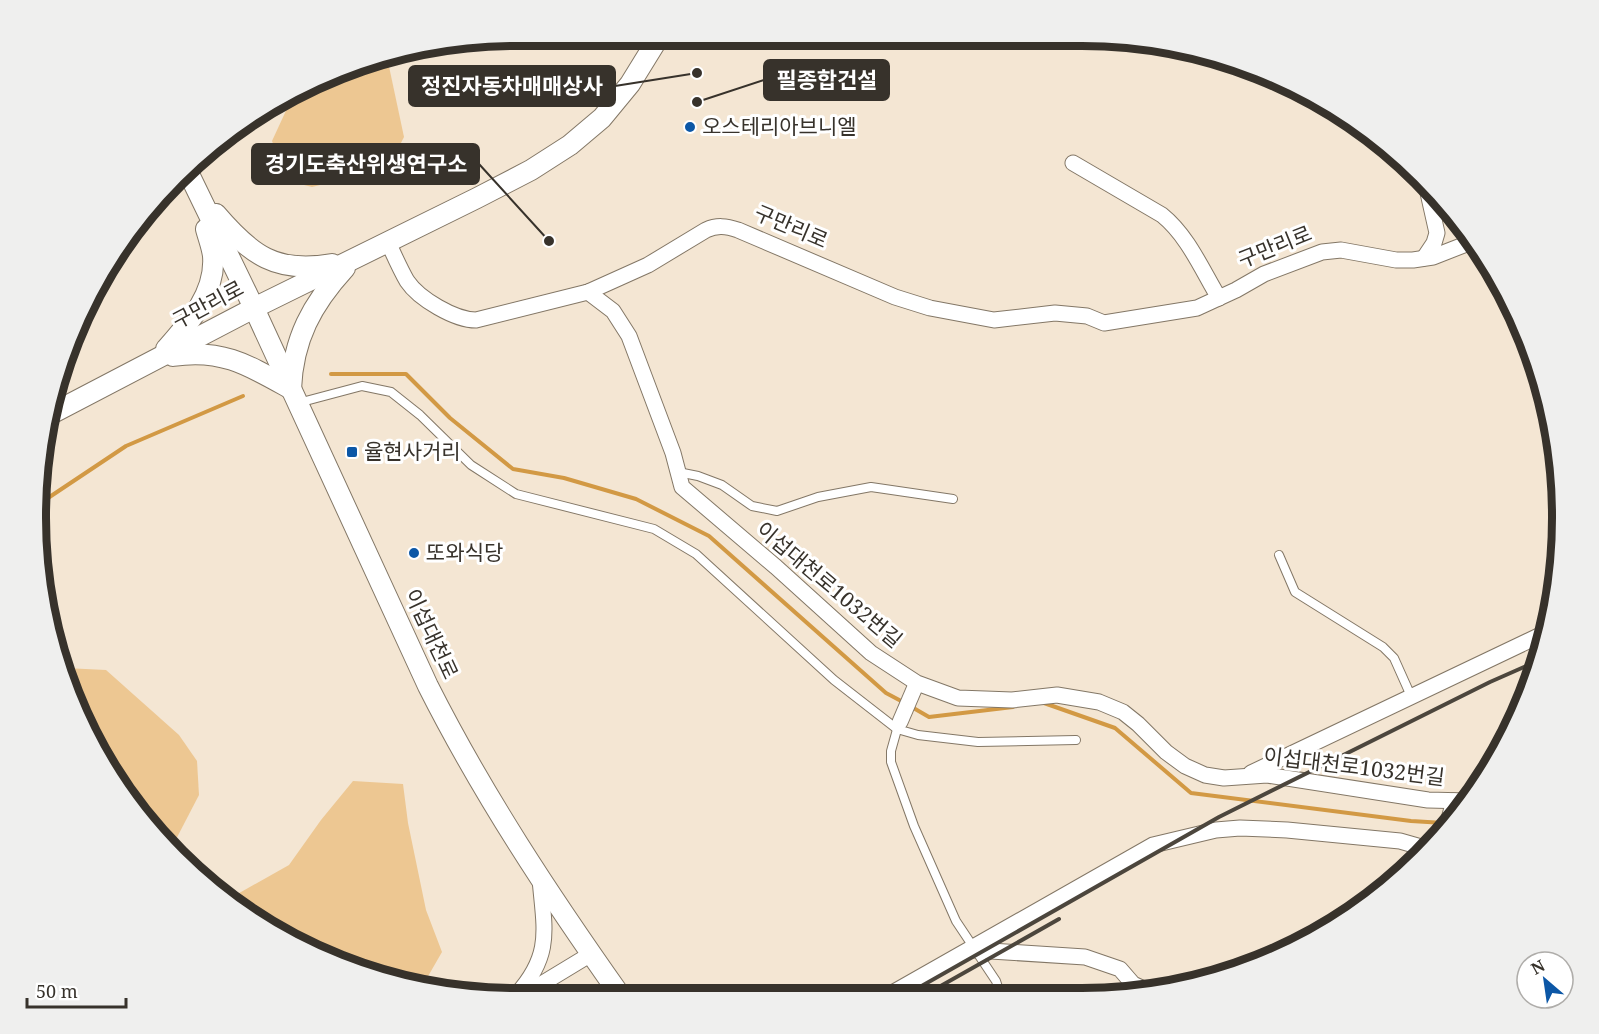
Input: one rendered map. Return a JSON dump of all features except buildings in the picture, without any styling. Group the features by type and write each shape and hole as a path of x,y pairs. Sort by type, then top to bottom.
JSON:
{"street":[{"name":"구만리로","path":"60,410 254,308 531,170 570,145 602,118 630,84 653,46"},
{"path":"1073,163 1162,215 1173,224 1219,298"},
{"path":"193,182 239,241 264,258 284,265 312,267 351,260"},
{"path":"159,358 189,324 203,301 211,280 213,257 193,182"},
{"name":"이섭대천로","path":"193,182 448,725 480,783 540,879 616,988"},
{"path":"1424,258 1434,243 1437,233 1430,200"},
{"name":"구만리로","path":"388,242 408,282 414,289 456,317 465,320 476,320 588,292 648,266 706,230 721,226 738,230 895,297 930,308 982,319 994,320 1055,313 1087,316 1104,323 1197,308 1264,274 1333,250 1396,260 1433,257 1465,244"},
{"name":"구만리로","path":"1437,233 1451,242 1463,243"},
{"path":"294,396 292,366 298,342 325,290 351,260"},
{"name":"이섭대천로1032번길","path":"588,292 613,311 630,336 674,453 682,487 686,492 776,567 872,653 917,683 958,698 1012,700 1058,695 1099,702 1123,712 1166,752 1185,766 1205,775 1224,778 1267,775 1428,800 1457,801"},
{"path":"159,358 195,352 218,355 250,367 294,396"},
{"path":"1244,777 1536,638"},
{"path":"899,725 915,687"},
{"path":"901,988 1153,845 1216,830 1240,828 1287,830 1400,841 1418,846"},
{"path":"523,988 532,978 543,948 540,879"},
{"path":"974,948 1084,957 1120,969 1133,984"},
{"path":"535,988 591,954"}],"lane":[{"path":"294,396 362,386 391,392 420,415 471,465 516,494 654,529 696,554 834,680 899,725 918,735 978,742 1076,740"},
{"name":"이섭대천로1032번길","path":"678,472 722,485 752,506 777,511 818,496 871,488 953,500"},
{"path":"1279,555 1295,592 1389,652 1411,696"},
{"path":"899,725 891,751 891,762 914,826 956,921 998,988"}],"shaded area":[{"path":"389,65 404,137 388,168 312,187 288,181 272,141 288,107 337,82"},
{"path":"71,668 106,670 179,735 197,761 199,795 175,841 144,803 110,752 95,725"},
{"path":"353,781 403,784 408,823 426,910 442,952 427,978 366,963 337,952 282,924 237,894 289,865 321,820"}],"waterway":[{"path":"331,374 406,374 450,418 513,469 564,478 636,499 709,536 886,693 903,702"},
{"path":"47,499 126,446 243,396"},
{"path":"1044,703 1115,728 1191,793 1439,823"},
{"path":"910,706 929,717 1013,707"}],"railway":[{"path":"918,988 1219,817 1529,665"},
{"path":"937,988 1059,919"}],"place":[{"name":"정진자동차매매상사","path":"697,73"},
{"name":"필종합건설","path":"697,102"},
{"name":"오스테리아브니엘","path":"690,127"},
{"name":"경기도축산위생연구소","path":"549,241"},
{"name":"율현사거리","path":"352,452"},
{"name":"또와식당","path":"414,553"}]}
